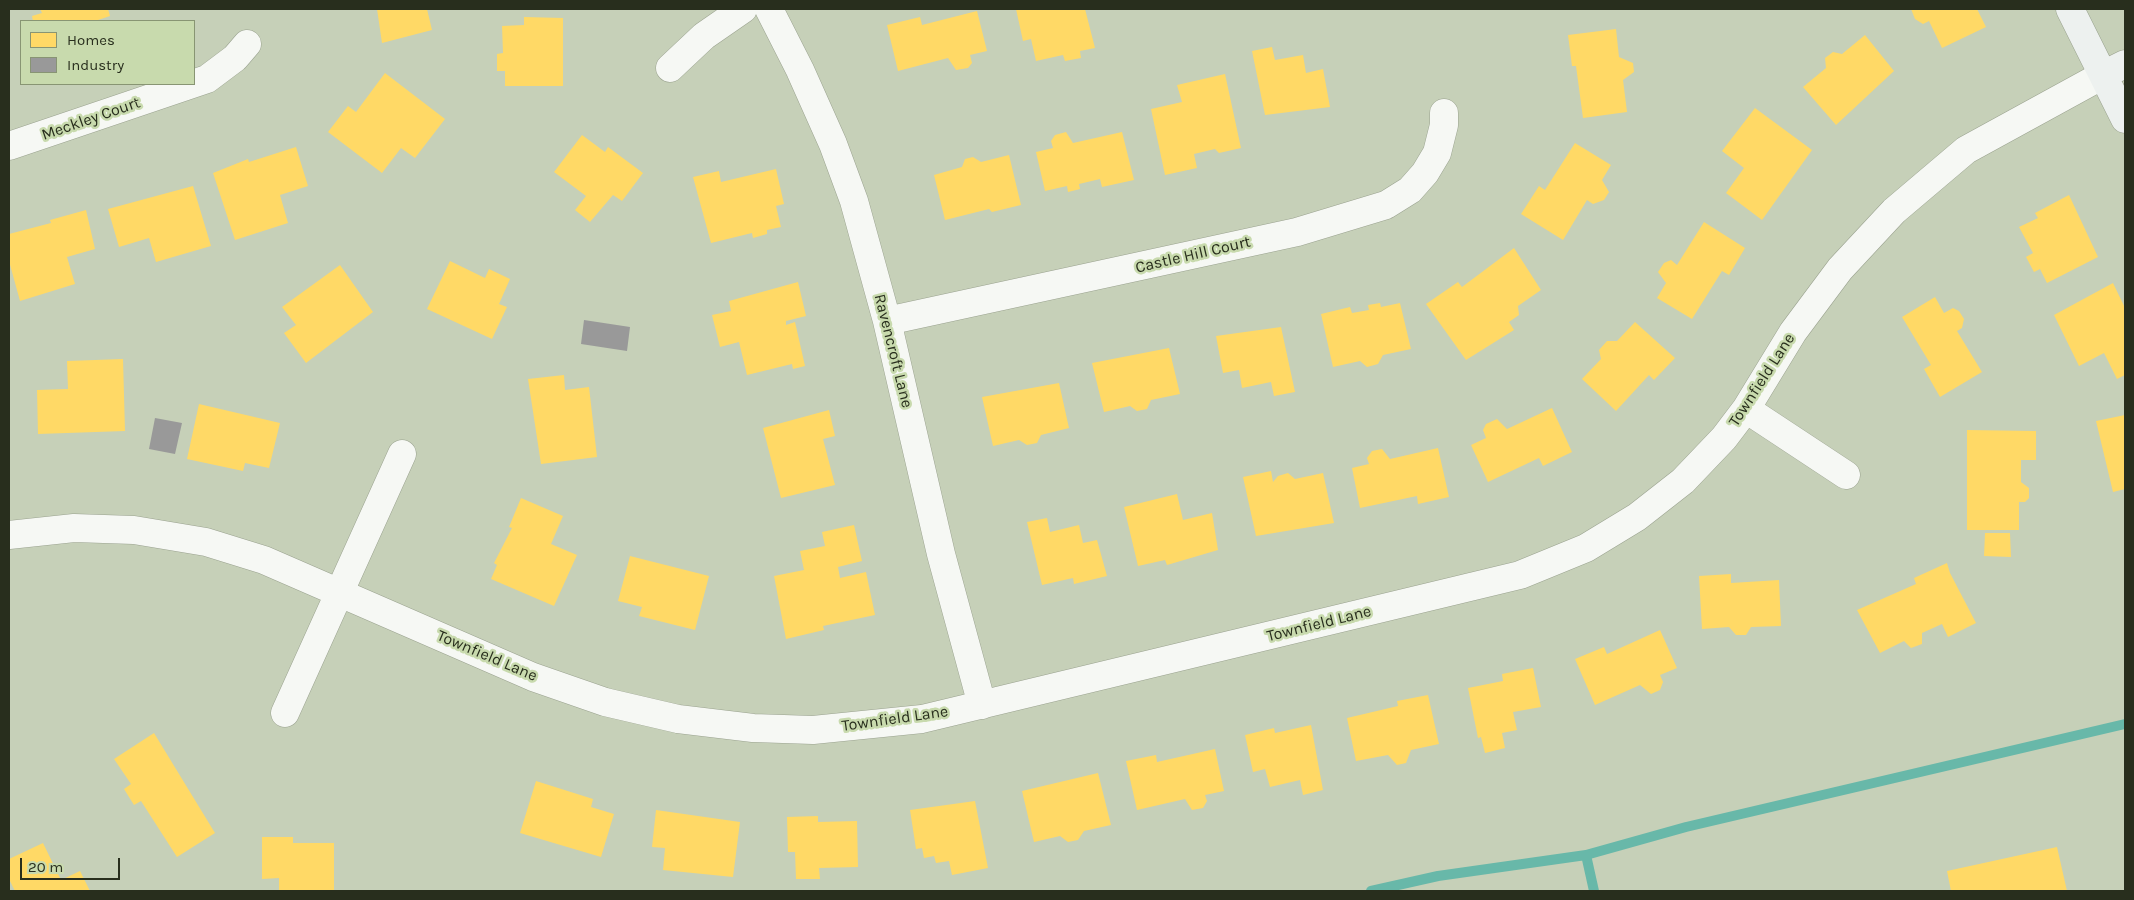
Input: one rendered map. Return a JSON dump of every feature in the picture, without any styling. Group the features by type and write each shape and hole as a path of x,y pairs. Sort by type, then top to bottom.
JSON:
{"street":[{"path":"670,68 704,36 743,9"},
{"name":"Ravencroft Lane","path":"769,9 800,70 833,144 854,201 887,322 941,554 982,705"},
{"path":"2070,9 2114,69 2125,119"},
{"name":"Meckley Court","path":"195,84 207,80 236,58 247,44"},
{"name":"Townfield Lane","path":"9,535 74,528 108,529 134,530 206,542 264,560 533,677 604,702 678,719 753,728 813,730 922,719 1520,575 1586,548 1637,518 1683,481 1724,438 1746,409 1793,332 1840,269 1894,211 1966,150 2114,69"},
{"name":"Meckley Court","path":"9,146 192,85"},
{"name":"Castle Hill Court","path":"887,322 1297,232 1386,205 1410,190 1425,173 1437,153 1444,124 1444,114"},
{"path":"1746,409 1846,475"},
{"path":"284,713 402,454"}],"building: Homes":[{"path":"40,9 108,9 110,16 98,20 33,20 32,16 42,13"},
{"path":"377,9 427,9 432,30 382,43"},
{"path":"1016,9 1085,9 1095,48 1080,51 1081,58 1065,61 1063,55 1036,61 1031,39 1023,41"},
{"path":"1911,9 1977,9 1986,27 1942,48 1929,21 1923,24 1915,19"},
{"path":"977,11 987,51 970,55 972,63 968,68 956,70 948,58 898,71 887,25 920,17 922,25"},
{"path":"524,17 563,18 563,86 505,86 505,71 497,71 497,54 503,53 502,26 524,25"},
{"path":"1616,29 1619,57 1633,63 1634,72 1623,80 1627,112 1583,118 1576,66 1572,66 1568,35"},
{"path":"1865,35 1894,71 1836,125 1803,87 1826,68 1825,58 1833,52 1842,54"},
{"path":"1272,47 1275,60 1303,55 1306,73 1323,69 1330,107 1265,115 1252,51"},
{"path":"385,73 445,119 415,158 401,148 382,173 328,132 348,106 356,112"},
{"path":"1225,74 1241,148 1219,153 1215,149 1194,154 1197,168 1165,175 1151,109 1182,102 1177,85"},
{"path":"1755,108 1812,150 1762,220 1726,193 1744,168 1722,151"},
{"path":"1066,132 1073,143 1122,132 1134,180 1102,187 1100,179 1079,184 1080,189 1068,192 1067,186 1045,191 1036,152 1053,148 1051,141 1055,135"},
{"path":"582,135 605,152 608,147 643,173 622,201 613,195 590,222 575,210 586,196 554,172"},
{"path":"1575,143 1611,165 1602,180 1609,192 1604,200 1593,204 1587,200 1563,240 1521,214 1539,186 1545,190"},
{"path":"296,147 308,186 280,195 288,223 235,240 213,173 248,159 249,162"},
{"path":"1009,155 1021,205 992,212 989,209 945,220 934,175 962,167 965,159 973,157 981,162"},
{"path":"776,169 784,204 776,206 781,227 767,230 767,234 753,238 752,233 711,243 693,177 719,171 721,182"},
{"path":"193,186 211,246 156,262 149,238 119,247 108,209"},
{"path":"2069,195 2098,257 2047,283 2040,269 2034,272 2026,257 2033,253 2019,227 2038,218 2035,213"},
{"path":"86,210 95,249 67,257 75,284 20,301 9,261 9,234 51,223 50,220"},
{"path":"1704,222 1745,248 1729,275 1722,271 1692,319 1657,298 1666,283 1658,272 1664,263 1671,260 1677,265"},
{"path":"1514,248 1541,290 1518,306 1519,315 1509,322 1514,330 1466,360 1426,304 1458,282 1462,287"},
{"path":"450,261 485,278 489,269 510,279 499,304 507,307 492,339 427,309"},
{"path":"340,265 373,312 306,363 284,333 296,325 282,307"},
{"path":"798,282 806,316 786,321 786,325 795,322 805,366 793,369 792,364 747,375 739,342 720,347 712,315 731,311 729,301"},
{"path":"2113,283 2125,308 2125,375 2117,379 2104,353 2079,366 2054,315"},
{"path":"1935,297 1944,313 1953,308 1959,311 1964,319 1962,328 1957,331 1982,372 1940,397 1924,369 1931,365 1902,317"},
{"path":"1380,303 1381,307 1400,303 1411,349 1383,355 1378,364 1367,367 1360,361 1333,367 1321,314 1350,307 1352,313 1369,310 1368,305"},
{"path":"1635,322 1675,358 1654,380 1649,375 1616,411 1582,379 1601,359 1599,350 1607,341 1617,341"},
{"path":"1281,327 1295,392 1274,396 1271,382 1242,388 1239,370 1223,373 1216,336"},
{"path":"1169,348 1180,394 1151,400 1147,409 1137,411 1130,406 1104,412 1092,363"},
{"path":"123,359 125,431 38,434 37,390 68,389 67,361"},
{"path":"564,375 565,390 589,387 597,457 541,464 528,379"},
{"path":"1059,383 1069,428 1041,435 1037,443 1027,445 1019,440 993,446 982,397"},
{"path":"199,404 280,423 269,468 245,463 243,471 187,459"},
{"path":"1552,408 1572,452 1543,466 1539,458 1488,482 1471,445 1486,438 1483,430 1486,424 1497,419 1507,429"},
{"path":"829,410 835,436 823,439 835,485 781,498 763,428"},
{"path":"2125,415 2125,489 2113,492 2096,421"},
{"path":"1967,430 2036,431 2036,460 2021,460 2021,482 2029,488 2029,498 2025,502 2019,502 2019,530 1967,530"},
{"path":"1438,448 1449,497 1418,504 1417,496 1360,508 1352,468 1369,464 1367,458 1372,451 1382,449 1390,459"},
{"path":"1271,471 1273,482 1278,476 1288,473 1295,479 1323,473 1334,523 1256,536 1243,477"},
{"path":"1177,494 1183,520 1212,513 1218,550 1167,565 1165,560 1138,566 1124,507"},
{"path":"521,498 563,516 551,544 577,555 554,606 491,579 497,565 494,563 512,528 509,527"},
{"path":"1047,518 1050,532 1079,525 1083,543 1097,540 1107,576 1074,584 1073,578 1042,585 1027,522"},
{"path":"854,525 862,561 838,567 840,578 866,572 875,615 823,626 824,630 786,639 774,576 804,570 800,551 825,546 822,532"},
{"path":"1985,533 2010,533 2011,557 1984,556"},
{"path":"630,556 709,576 695,630 639,616 642,607 618,601"},
{"path":"1947,563 1950,573 1976,623 1948,637 1942,624 1922,633 1922,644 1911,648 1904,641 1880,653 1857,610 1916,584 1914,578"},
{"path":"1731,574 1731,583 1779,580 1781,626 1751,627 1746,635 1736,635 1729,627 1702,629 1699,576"},
{"path":"1660,630 1677,668 1660,675 1663,682 1660,690 1651,694 1640,685 1595,705 1575,659 1604,647 1607,654"},
{"path":"1533,668 1541,707 1513,712 1517,730 1502,733 1505,748 1485,753 1481,737 1478,738 1468,688 1503,681 1502,674"},
{"path":"1428,695 1439,744 1411,750 1406,763 1397,765 1388,755 1356,761 1347,718 1398,706 1397,701"},
{"path":"1311,725 1323,790 1303,795 1300,780 1270,787 1265,769 1253,772 1245,735 1274,728 1275,733"},
{"path":"154,733 215,833 177,857 141,801 134,805 124,789 131,784 114,759"},
{"path":"1215,749 1224,791 1205,795 1207,801 1203,808 1192,810 1185,799 1137,810 1126,761 1156,755 1157,762"},
{"path":"1098,773 1111,825 1084,831 1078,840 1068,842 1060,836 1034,842 1022,791"},
{"path":"536,781 593,799 591,807 614,814 601,857 520,833"},
{"path":"975,801 988,868 952,875 949,861 936,863 934,856 924,858 922,848 916,849 910,810"},
{"path":"656,810 740,822 733,877 663,870 665,848 652,847"},
{"path":"818,816 818,822 857,821 858,867 819,868 820,879 796,879 795,852 788,852 787,817"},
{"path":"262,837 293,837 293,843 334,843 334,891 279,891 279,878 262,879"},
{"path":"43,843 61,880 80,871 90,891 15,891 9,879 9,859"},
{"path":"2057,847 2067,891 1951,891 1947,871"}],"building: Industry":[{"path":"584,320 630,327 627,351 581,344"},
{"path":"155,418 182,423 175,454 149,449"}],"waterway":[{"path":"1594,891 1586,855 1686,827 2125,724"},
{"path":"1371,891 1438,876 1586,855"}]}
